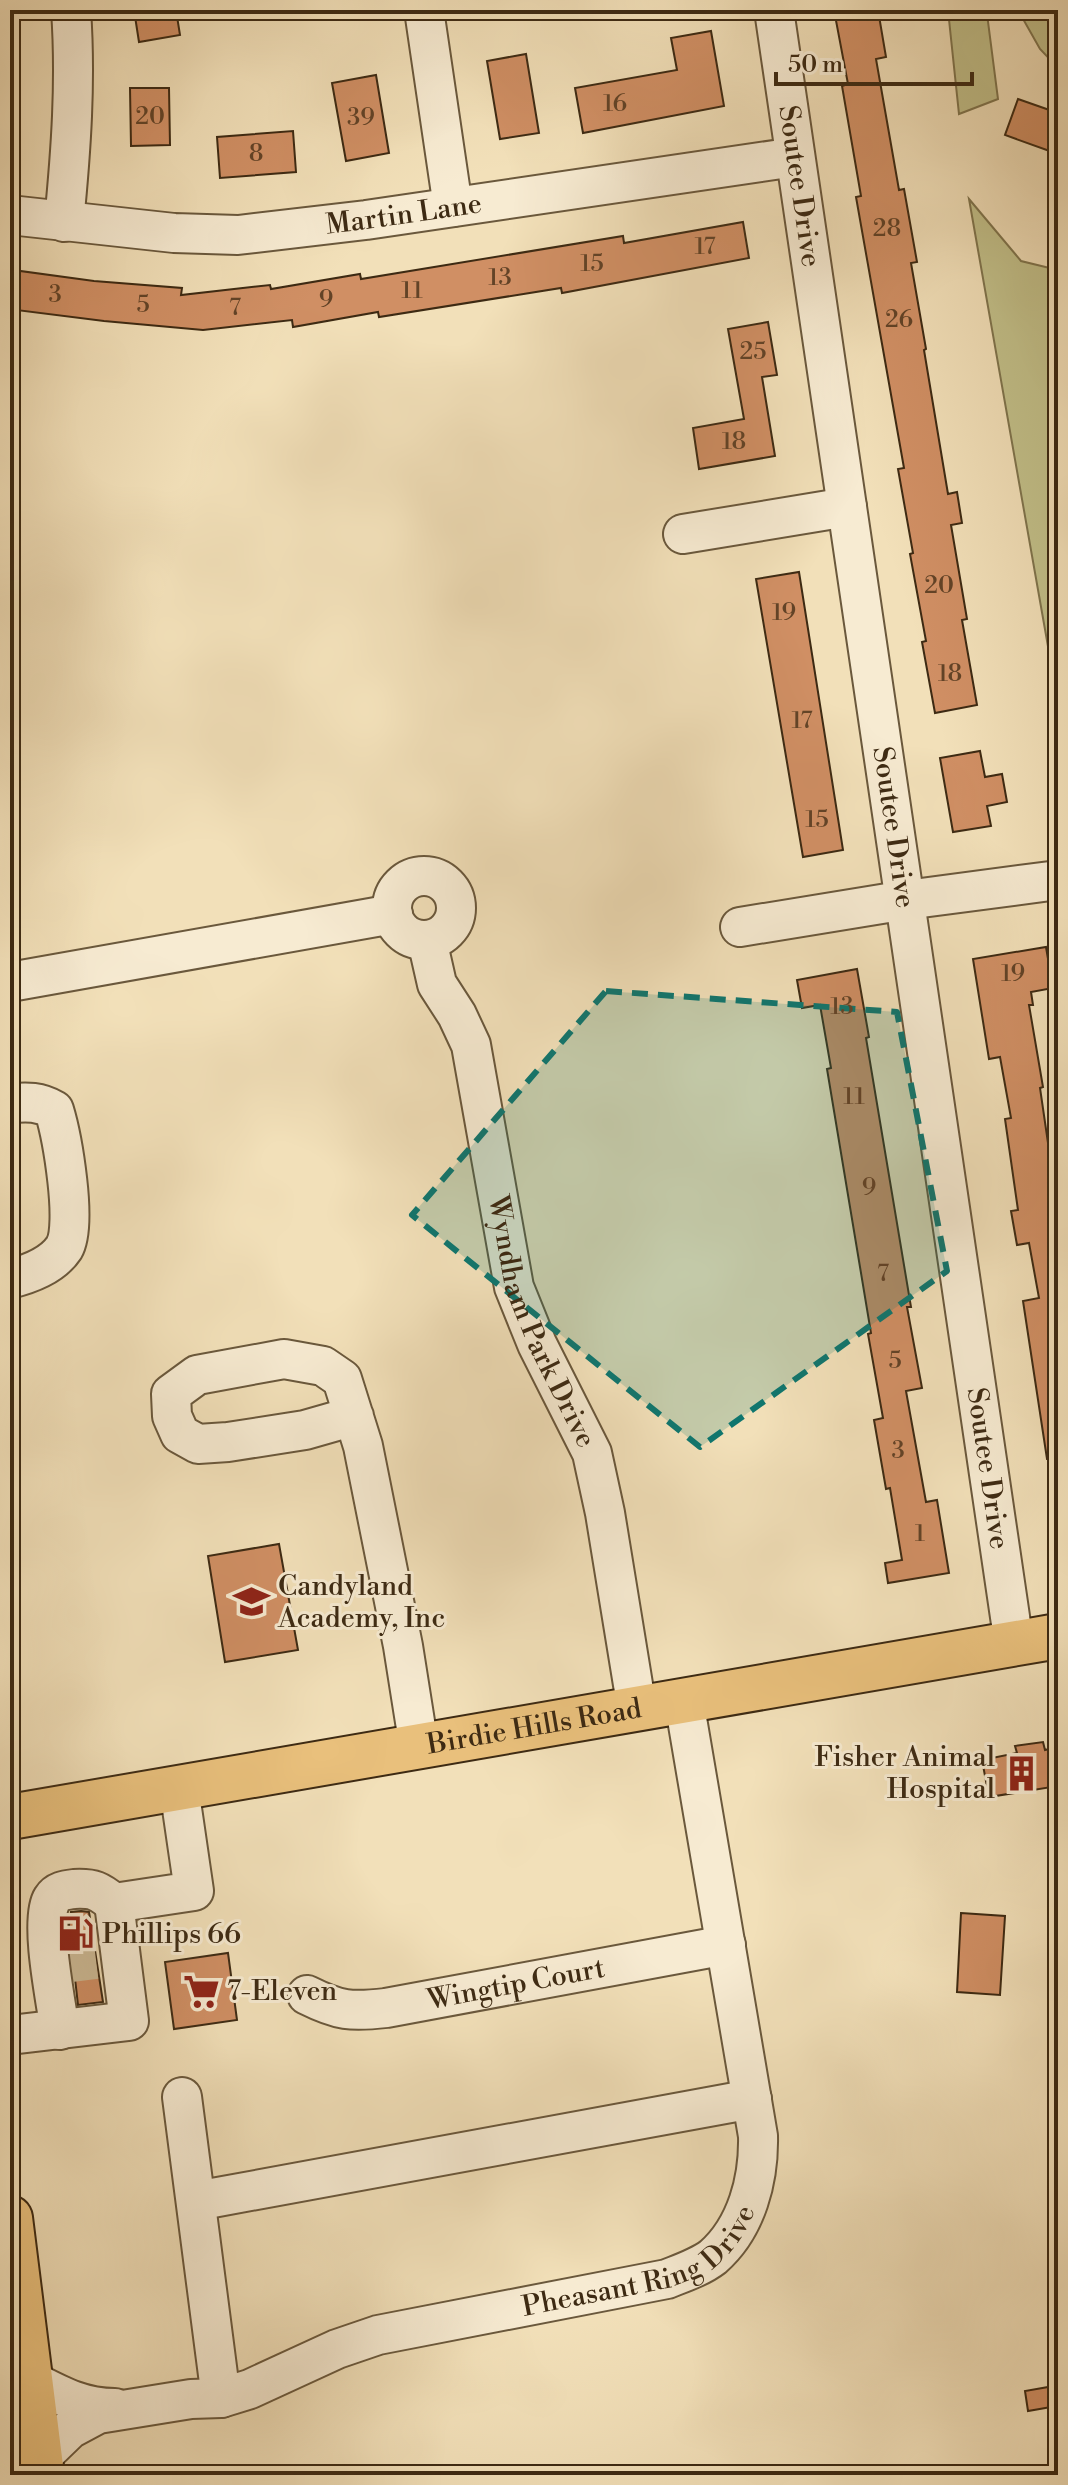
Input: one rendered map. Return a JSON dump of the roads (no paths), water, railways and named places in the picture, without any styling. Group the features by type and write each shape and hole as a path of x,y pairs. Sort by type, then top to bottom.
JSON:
{"main road":[{"name":"Birdie Hills Road","path":"10,1817 1058,1636"},
{"path":"10,2218 41,2466"}],"street":[{"path":"64,222 74,101 71,10"},
{"path":"424,10 453,207"},
{"name":"Soutee Drive","path":"774,10 1014,1644"},
{"name":"Martin Lane","path":"10,215 174,233 238,235 795,157"},
{"path":"683,534 847,507"},
{"path":"420,876 439,880 453,894 456,914 445,933 427,940 404,933 393,914 395,893 410,879 420,876"},
{"path":"740,927 906,900 1058,880"},
{"path":"10,982 393,914"},
{"name":"Wyndham Park Drive","path":"427,940 437,984 471,1045 514,1287 537,1344 592,1453 605,1513 637,1709"},
{"path":"10,1103 30,1101 45,1104 54,1110 69,1195 68,1233 64,1248 35,1272 10,1279"},
{"path":"354,1416 363,1446 400,1630 419,1747"},
{"name":"Pheasant Ring Drive","path":"122,2408 221,2398 250,2389 337,2349 378,2335 667,2279 711,2258 737,2229 759,2162 758,2136 684,1701"},
{"path":"10,2035 129,2021 48,1923 48,1908 53,1896 63,1890 98,1890 114,1903 194,1891 179,1788"},
{"path":"60,2030 83,1962 114,1903"},
{"name":"Wingtip Court","path":"307,1995 334,2008 358,2011 386,2008 726,1945"},
{"path":"182,2097 221,2398"},
{"path":"196,2201 752,2099"},
{"path":"30,2380 84,2406 122,2408"},
{"path":"41,2466 70,2429 85,2419 122,2408"}],"tunnel":[{"path":"64,1964 96,1960"}],"place":[{"name":"Candyland Academy, Inc","path":"252,1602"},
{"name":"Fisher Animal Hospital","path":"1021,1773"},
{"name":"Phillips 66","path":"76,1934"},
{"name":"7-Eleven","path":"201,1991"}]}
